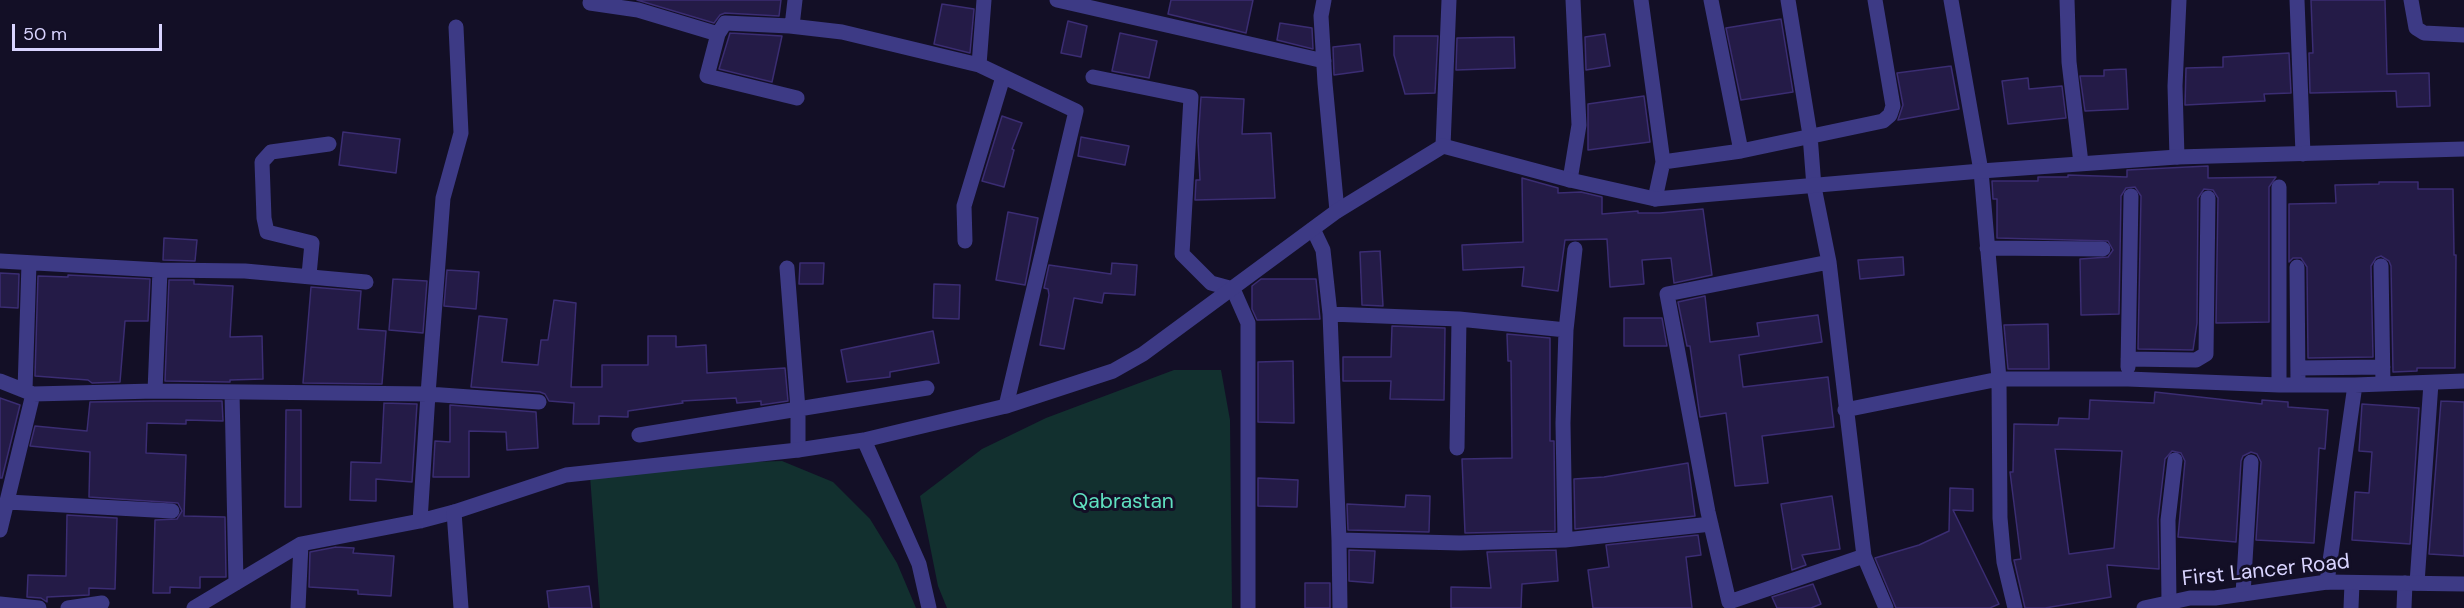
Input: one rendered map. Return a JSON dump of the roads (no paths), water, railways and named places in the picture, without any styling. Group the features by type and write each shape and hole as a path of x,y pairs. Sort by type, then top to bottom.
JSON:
{"street":[{"path":"792,26 795,0"},
{"path":"979,65 984,0"},
{"path":"1057,0 1324,61"},
{"path":"1324,0 1321,16 1337,211"},
{"path":"1443,146 1449,0"},
{"path":"1570,180 1579,125 1574,0"},
{"path":"1641,0 1663,162 1655,199"},
{"path":"1711,0 1741,151"},
{"path":"1788,0 1810,135 1814,187 1829,262 1864,556 1886,608"},
{"path":"1663,162 1741,151 1883,121 1890,115 1893,95 1875,0"},
{"path":"1951,0 1981,171 1999,379 2000,518 2004,562 2015,608"},
{"path":"2067,0 2070,62 2080,163"},
{"path":"2177,157 2175,86 2179,0"},
{"path":"2297,0 2303,154"},
{"path":"2411,0 2416,28 2424,33 2464,36"},
{"path":"590,3 638,10 718,34"},
{"path":"797,98 707,76 718,34 725,23 792,26 842,32 979,65 1076,111 1006,406"},
{"path":"420,521 444,198 461,133 456,27"},
{"path":"965,241 964,206 1003,76"},
{"path":"1093,77 1191,97 1182,254 1211,283 1233,289"},
{"path":"309,276 312,243 267,232 264,218 262,162 271,152 329,144"},
{"path":"194,608 301,544 420,521 566,475 798,450 864,440 1006,406 1113,371 1143,354 1337,211 1443,146 1570,180 1655,199 2177,157 2464,149"},
{"path":"2279,187 2279,385"},
{"path":"2128,380 2131,196"},
{"path":"2128,359 2196,360 2206,354 2208,198"},
{"path":"1313,230 1323,250 1330,314 1340,540 1340,608"},
{"path":"1987,248 2103,249"},
{"path":"1565,540 1563,423 1566,330 1575,249"},
{"path":"0,261 160,270 245,271 366,282"},
{"path":"1829,262 1667,294 1728,605 1864,556"},
{"path":"0,530 8,502 29,392 29,263"},
{"path":"2381,266 2383,384"},
{"path":"2297,267 2298,385"},
{"path":"787,268 798,409 798,450"},
{"path":"155,391 160,270"},
{"path":"1233,289 1248,323 1248,608"},
{"path":"1330,314 1459,320 1566,330"},
{"path":"1457,448 1459,320"},
{"path":"2166,381 2167,360"},
{"path":"2298,368 2383,367"},
{"path":"1845,410 1999,379 2279,385 2464,381"},
{"path":"0,381 29,392 428,394 539,402"},
{"path":"2404,608 2411,583 2431,383"},
{"path":"2327,582 2355,385"},
{"path":"639,435 927,388"},
{"path":"232,392 236,583"},
{"path":"864,440 919,564 929,608"},
{"path":"2169,603 2168,520 2175,460"},
{"path":"2243,594 2251,462"},
{"path":"8,502 172,511"},
{"path":"454,512 460,608"},
{"path":"1340,540 1460,543 1565,540 1711,524"},
{"path":"298,608 301,544"},
{"name":"First Lancer Road","path":"2144,608 2190,598 2215,603 2243,594 2327,582 2464,584"},
{"path":"2351,608 2352,583"},
{"path":"68,608 102,603"},
{"path":"0,604 39,608"}],"park label":[{"name":"Qabrastan","path":"1123,502"}]}
